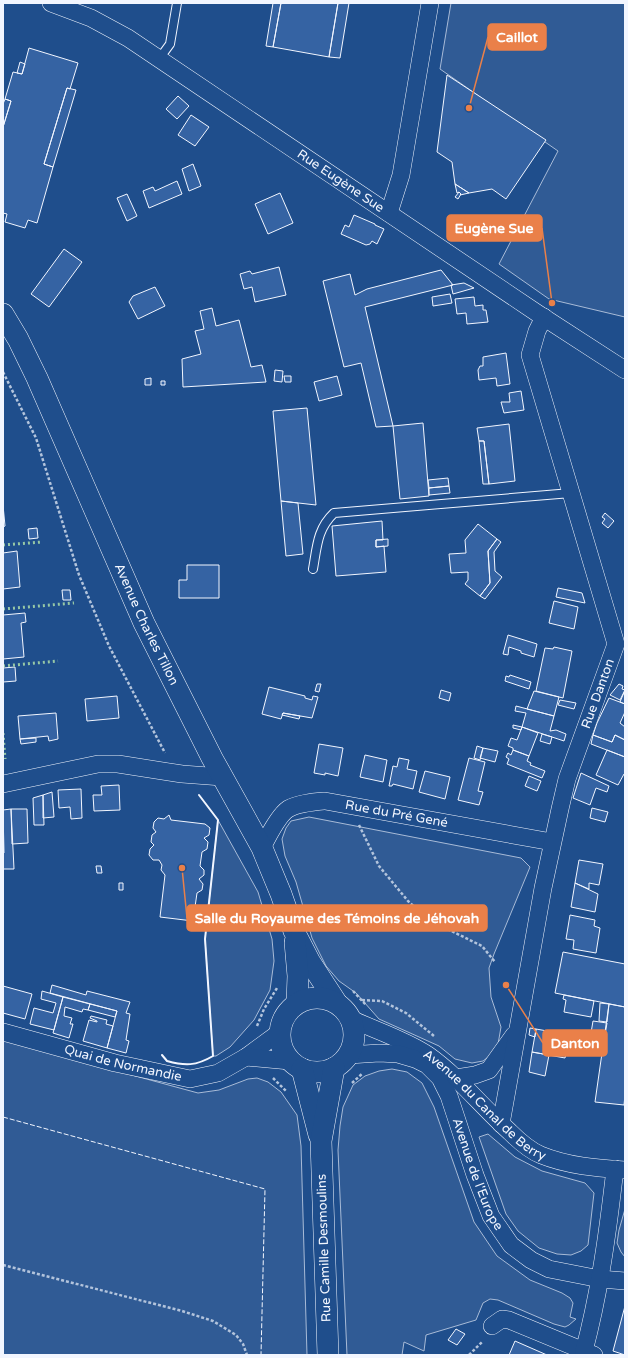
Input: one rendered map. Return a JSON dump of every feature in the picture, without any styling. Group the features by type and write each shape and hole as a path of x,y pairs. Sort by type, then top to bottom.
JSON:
{"street":[{"name":"Rue Eugène Sue","path":"51,3 91,18 128,38 544,317 625,369"},
{"path":"389,213 402,175 430,3"},
{"name":"Avenue Charles Tillon","path":"3,314 18,339 37,378 144,623 222,777 262,848 294,931 310,962 336,1002"},
{"name":"Rue Danton","path":"501,1124 552,842 567,780 620,645 571,493 530,355 537,331 544,317"},
{"path":"3,784 98,764 118,764 182,774 222,777"},
{"name":"Rue du Pré Gené","path":"262,848 276,823 287,810 308,802 325,801 552,842"},
{"name":"Avenue Charles Tillon","path":"294,931 298,976 297,1003"},
{"path":"246,1057 296,1065 312,1072 324,1072 341,1062 354,1043 354,1031 351,1018 336,1002 316,997 306,999 290,1008 285,1015 280,1032 280,1043 284,1053 296,1065"},
{"name":"Avenue du Canal de Berry","path":"351,1018 427,1055 456,1078 525,1146 540,1155 565,1164 620,1170"},
{"name":"Rue Danton","path":"456,1078 475,1076 489,1070 517,1030"},
{"name":"Quai de Normandie","path":"3,1032 115,1063 190,1079 218,1073 246,1057 280,1032"},
{"name":"Avenue de l'Europe","path":"341,1062 379,1053 398,1054 415,1059 426,1066 440,1078 449,1096 475,1175 491,1216 511,1245 531,1260 549,1269 600,1279 625,1281"},
{"name":"Rue Camille Desmoulins","path":"328,1355 321,1141 341,1062"},
{"name":"Rue Camille Desmoulins","path":"296,1065 321,1141"},
{"path":"492,1326 502,1319 509,1320 590,1353 594,1315 620,1170"}],"lane":[{"path":"159,59 170,44 177,3"},
{"path":"313,569 320,532 326,520 334,513 571,493"}],"path":[{"path":"3,372 36,438 80,575 109,646 164,752 182,774"},
{"path":"351,806 363,836 379,866 408,901 427,918 482,946 495,962"},
{"path":"3,1265 182,1311 213,1321 236,1335 244,1344 248,1355"}],"shaded area":[{"path":"451,3 625,3 625,317 549,299 499,264 558,151 440,69"},
{"path":"309,817 521,858 530,867 489,968 491,997 501,1027 497,1050 483,1061 472,1063 455,1059 439,1046 379,1019 356,993 339,981 326,966 312,938 296,882 285,856 282,839 286,828 291,821"},
{"path":"218,820 258,892 272,939 274,961 270,990 254,1020 230,1047 216,1056 213,1056 205,939"},
{"path":"3,1040 198,1093 219,1090 248,1079 257,1078 268,1082 281,1092 297,1115 301,1146 307,1355 3,1355"},
{"path":"392,1069 407,1072 422,1083 434,1107 474,1222 497,1256 530,1280 562,1293 570,1298 573,1303 570,1317 576,1319 569,1325 565,1327 554,1324 498,1300 490,1299 483,1303 476,1320 426,1335 424,1351 404,1342 402,1355 347,1355 338,1150 340,1126 343,1107 353,1085 365,1076 379,1071"},
{"path":"488,1134 515,1157 542,1171 585,1183 594,1193 588,1245 581,1251 571,1255 557,1254 539,1248 518,1231 506,1214 479,1137"},
{"path":"625,1209 625,1257 617,1243"}],"building":[{"path":"273,3 281,3 273,47 266,46"},
{"path":"281,3 338,3 329,57 273,47"},
{"path":"338,3 349,3 340,58 329,57"},
{"path":"29,48 78,63 70,89 67,88 44,164 53,167 37,223 28,220 25,228 5,222 7,214 3,213 3,127 11,101 5,99 13,72 22,74"},
{"path":"20,62 25,64 22,74 17,73"},
{"path":"447,75 546,140 506,199 492,189 469,193 455,184 452,162 437,152"},
{"path":"67,88 76,90 53,167 44,164"},
{"path":"178,96 189,106 177,119 166,109"},
{"path":"5,99 11,101 3,127 3,104"},
{"path":"191,115 209,127 195,146 178,135"},
{"path":"193,164 201,186 189,191 182,169"},
{"path":"177,181 182,194 149,208 143,191 153,187 155,191"},
{"path":"455,184 469,193 460,195 461,194 459,192 457,193"},
{"path":"459,192 461,194 458,199 455,197"},
{"path":"280,193 293,223 268,234 255,204"},
{"path":"127,194 137,216 127,221 117,198"},
{"path":"354,215 384,229 377,244 372,241 370,244 366,245 341,234 345,225 349,227"},
{"path":"64,249 82,262 49,307 31,294"},
{"path":"279,267 286,295 255,302 252,287 244,289 240,274 250,271 252,274"},
{"path":"441,270 453,285 365,307 393,426 376,427 361,363 344,367 323,281 350,274 355,295 367,289"},
{"path":"464,283 474,288 453,294 451,285"},
{"path":"155,287 165,306 138,319 129,302 133,296"},
{"path":"450,294 452,303 433,306 432,297"},
{"path":"474,297 475,306 483,305 483,310 486,310 488,322 467,324 466,313 457,314 455,299"},
{"path":"212,308 216,326 239,320 251,367 262,365 266,382 183,387 182,359 201,354 195,331 204,329 200,311"},
{"path":"506,353 510,384 497,386 496,378 479,380 478,370 480,366 483,366 483,357"},
{"path":"275,370 283,371 282,382 274,381"},
{"path":"284,376 291,376 291,382 285,382"},
{"path":"337,376 342,395 319,401 314,382"},
{"path":"151,378 151,385 145,385 145,379"},
{"path":"161,381 165,381 165,385 161,385"},
{"path":"521,391 524,410 504,413 501,402 510,402 509,393"},
{"path":"307,408 316,505 281,501 273,411"},
{"path":"423,423 429,496 400,499 393,426"},
{"path":"509,424 515,481 489,484 484,441 479,441 477,428"},
{"path":"479,441 484,441 489,484 483,484"},
{"path":"448,478 449,486 429,488 428,480"},
{"path":"449,486 450,493 429,495 429,488"},
{"path":"281,501 298,503 303,554 286,556"},
{"path":"3,505 5,526 3,527"},
{"path":"605,513 614,521 608,528 602,523 605,519 602,517"},
{"path":"382,521 383,540 376,540 376,547 384,546 386,572 336,576 332,526"},
{"path":"478,524 497,539 488,551 490,583 480,596 465,584 468,580 468,572 451,573 449,554 466,553 465,540"},
{"path":"37,528 38,538 29,539 28,529"},
{"path":"388,539 388,546 376,547 376,540"},
{"path":"497,539 501,542 494,552 495,571 502,577 485,599 480,596 490,583 488,551"},
{"path":"17,551 20,587 3,589 3,553"},
{"path":"187,565 219,565 219,598 179,598 179,580 187,580"},
{"path":"558,588 582,593 585,603 556,597"},
{"path":"62,590 70,590 71,600 63,600"},
{"path":"554,601 578,607 574,629 549,623"},
{"path":"25,613 26,622 21,623 24,657 3,659 3,615"},
{"path":"508,635 537,644 534,657 509,647 508,655 503,654"},
{"path":"554,647 572,651 563,698 536,691 545,648 553,649"},
{"path":"15,667 16,681 3,682 3,668"},
{"path":"510,675 531,682 529,689 505,681 506,676 509,677"},
{"path":"317,684 321,684 319,692 315,691"},
{"path":"619,684 623,686 622,689 625,690 620,700 610,695"},
{"path":"269,687 305,696 305,698 312,700 313,696 318,697 312,718 283,713 281,719 262,714"},
{"path":"441,690 451,693 449,701 439,698"},
{"path":"625,690 625,704 620,702"},
{"path":"534,691 559,697 554,716 527,709"},
{"path":"117,696 119,718 87,721 85,699"},
{"path":"609,698 625,704 625,712 620,723 625,727 625,740 615,735 612,742 593,735"},
{"path":"560,700 576,703 574,709 558,705"},
{"path":"516,706 554,716 550,731 556,730 566,734 564,741 522,727 526,713 515,711"},
{"path":"56,713 58,739 49,741 48,736 20,739 18,716"},
{"path":"283,713 300,716 299,719 282,715"},
{"path":"513,725 522,727 521,730 513,728"},
{"path":"522,727 538,733 529,756 513,750 513,748 508,746 511,738 517,740"},
{"path":"542,734 552,737 550,744 540,741"},
{"path":"593,735 612,742 615,735 625,740 625,757 591,744"},
{"path":"36,738 36,742 21,744 20,739"},
{"path":"319,744 343,748 338,776 325,773 325,775 314,773"},
{"path":"477,746 483,748 480,760 474,758"},
{"path":"483,748 498,751 495,762 480,758"},
{"path":"513,750 529,756 527,761 531,763 530,765 545,771 542,778 507,764 509,759 506,757 508,753 511,755"},
{"path":"607,750 625,757 625,774 618,785 596,775"},
{"path":"365,755 387,760 383,782 360,777"},
{"path":"399,758 409,760 407,769 417,771 413,789 393,784 392,786 389,786 393,766 397,767"},
{"path":"469,758 485,762 478,791 483,792 479,805 458,800"},
{"path":"425,771 450,777 445,799 419,792"},
{"path":"581,773 609,786 607,792 596,788 590,805 573,798"},
{"path":"529,776 541,781 537,791 525,786"},
{"path":"119,785 120,810 94,811 93,795 102,795 101,786"},
{"path":"81,789 82,818 71,819 70,807 59,808 58,790"},
{"path":"52,792 54,817 43,818 43,795"},
{"path":"43,795 44,825 34,825 33,798"},
{"path":"592,808 608,812 605,822 590,818"},
{"path":"11,809 27,809 28,843 12,844"},
{"path":"11,809 14,869 3,869 3,810"},
{"path":"169,815 171,820 205,824 210,828 209,835 204,838 208,842 207,849 202,852 200,866 204,870 204,875 199,879 203,884 202,890 197,893 193,921 160,917 165,875 161,870 162,865 159,860 153,860 149,855 150,849 154,845 151,842 152,835 156,832 153,828 154,822 158,818 164,819"},
{"path":"579,860 603,864 599,885 589,883 589,889 575,883"},
{"path":"96,866 101,866 102,873 97,873"},
{"path":"119,883 123,883 123,890 119,890"},
{"path":"575,883 598,894 595,912 571,907"},
{"path":"570,915 595,920 594,926 600,928 596,953 573,949 574,940 566,939"},
{"path":"563,952 625,964 625,1007 555,993"},
{"path":"52,985 86,995 87,991 130,1002 126,1013 130,1014 126,1040 129,1041 126,1053 107,1048 117,1011 50,993"},
{"path":"3,986 32,994 25,1019 3,1013"},
{"path":"42,991 63,997 54,1030 30,1024 34,1008 53,1013 56,1003 41,999"},
{"path":"564,995 594,1001 591,1017 564,1012 566,1000 563,999"},
{"path":"63,997 90,1004 88,1010 83,1009 82,1012 65,1007 64,1016 72,1018 70,1024 73,1024 69,1038 53,1033"},
{"path":"600,1003 609,1004 607,1022 599,1021"},
{"path":"90,1004 117,1011 115,1017 88,1010"},
{"path":"609,1004 625,1007 624,1105 595,1102"},
{"path":"91,1016 107,1020 106,1024 113,1026 107,1048 83,1041 89,1020 97,1022 90,1018"},
{"path":"593,1021 607,1023 605,1035 591,1033"},
{"path":"530,1028 536,1029 535,1037 529,1035"},
{"path":"536,1029 553,1032 552,1037 569,1041 565,1058 532,1052"},
{"path":"532,1052 549,1055 545,1076 529,1072"},
{"path":"625,1306 625,1355 613,1351"},
{"path":"456,1329 465,1334 457,1345 448,1340"},
{"path":"515,1341 547,1355 509,1355"}],"hedge":[{"path":"3,545 42,542"},
{"path":"3,609 74,603"},
{"path":"3,666 58,661"},
{"path":"3,733 5,759"}],"fence":[{"path":"3,1117 265,1189 261,1355"}],"wall":[{"path":"162,1055 167,1061 179,1064 201,1062 213,1056 205,939 218,820 199,795"}],"place":[{"name":"Caillot","path":"469,108"},
{"name":"Eugène Sue","path":"552,303"},
{"name":"Salle du Royaume des Témoins de Jéhovah","path":"182,868"},
{"name":"Danton","path":"506,985"}]}
